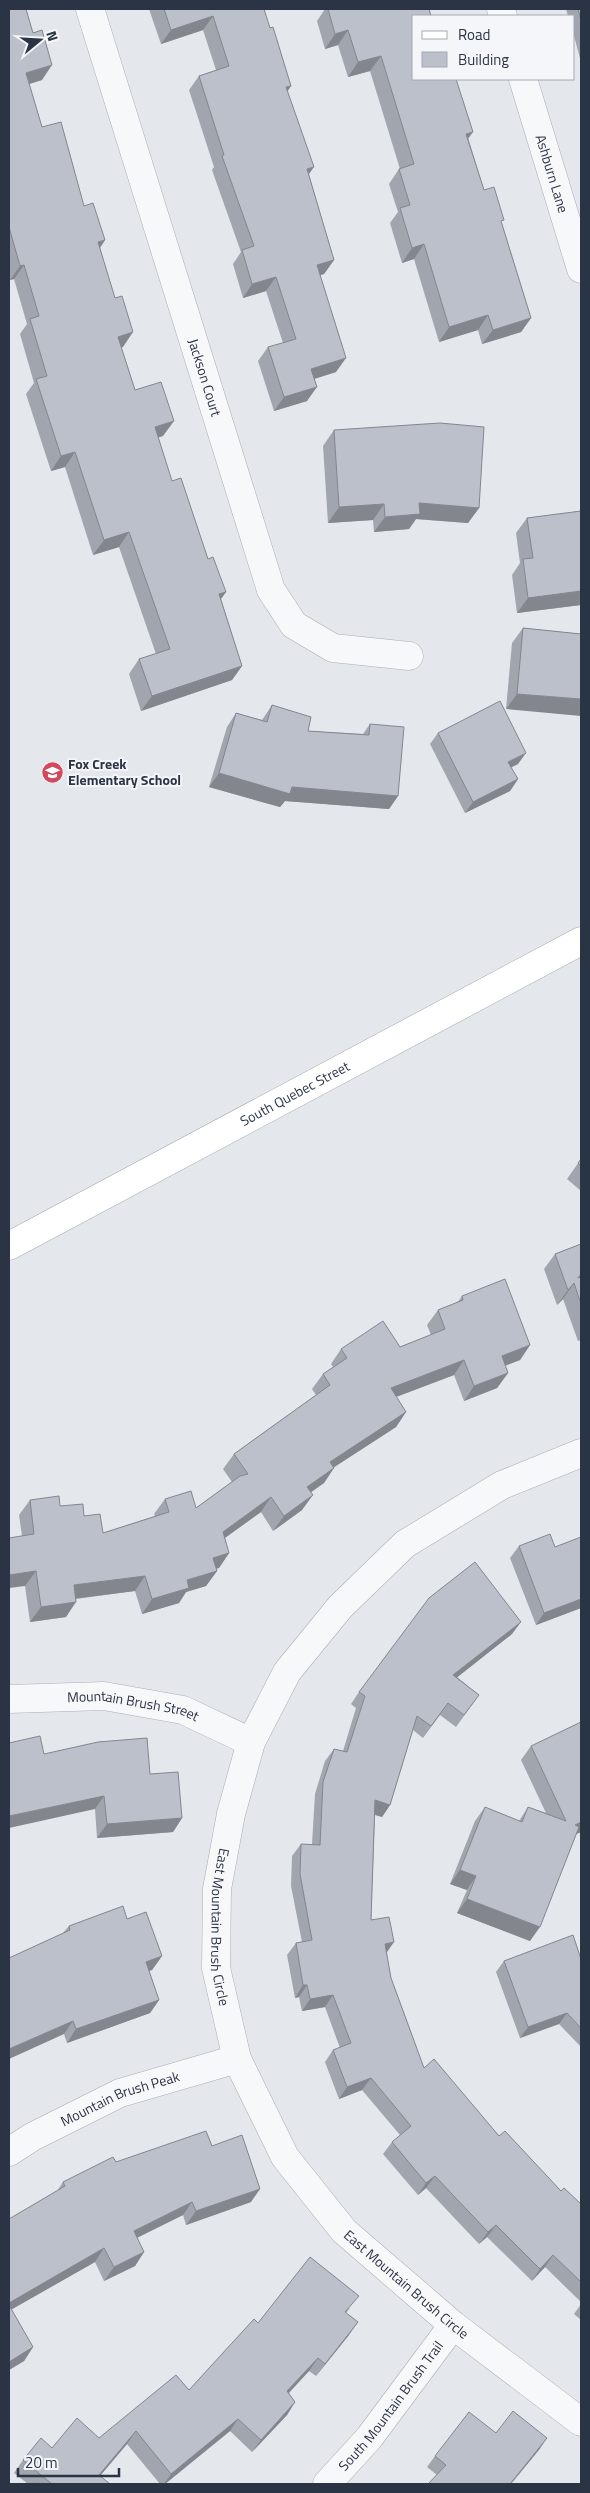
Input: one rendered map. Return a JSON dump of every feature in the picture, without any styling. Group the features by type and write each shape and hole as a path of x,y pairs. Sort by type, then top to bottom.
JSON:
{"main road":[{"name":"South Quebec Street","path":"9,1246 581,941"}],"street":[{"name":"Jackson Court","path":"90,9 271,590 294,625 333,648 409,656"},
{"name":"Ashburn Lane","path":"523,80 581,269"},
{"name":"East Mountain Brush Circle","path":"581,1453 502,1485 405,1544 340,1607 287,1672 251,1742 231,1814 218,1889 216,1968 237,2059 285,2156 344,2231 452,2325 581,2422"},
{"name":"Mountain Brush Street","path":"9,1699 104,1696 183,1710 251,1742"},
{"name":"Mountain Brush Peak","path":"9,2152 32,2137 120,2093 237,2059"},
{"name":"South Mountain Brush Trail","path":"327,2484 369,2438 452,2325"}],"building":[{"path":"9,9 26,9 33,33 42,30 52,65 26,73 42,127 61,122 84,206 93,203 105,240 98,242 115,298 122,296 133,332 118,337 135,390 161,382 174,421 155,427 172,481 181,478 208,559 213,557 226,592 219,594 242,666 152,696 139,659 170,649 129,532 104,540 75,452 61,456 36,379 47,376 30,319 39,316 24,265 20,266 9,227"},
{"path":"164,9 264,9 270,28 273,27 291,86 286,87 314,167 307,169 334,260 317,265 346,358 311,369 317,387 284,397 268,347 296,339 276,277 252,284 242,250 254,246 222,156 224,155 199,76 229,66 213,16 171,30"},
{"path":"328,9 429,9 431,15 412,15 412,80 456,80 473,132 466,134 484,190 494,187 504,220 501,221 531,318 493,330 488,315 449,327 424,244 412,248 400,208 410,205 399,169 414,164 381,56 358,62 348,30 335,34"},
{"path":"578,9 581,9 581,20"},
{"path":"440,423 484,427 479,508 419,503 420,514 385,517 384,504 339,507 334,430"},
{"path":"581,511 581,591 528,598 523,559 533,558 527,518"},
{"path":"523,628 581,634 581,699 517,694"},
{"path":"500,701 526,753 508,762 518,779 473,802 438,733"},
{"path":"272,705 311,717 308,731 369,735 370,724 404,727 398,796 292,787 290,794 219,773 236,713 267,722"},
{"path":"581,1244 581,1274 578,1278 581,1277 581,1304 574,1283 568,1290 555,1254"},
{"path":"505,1279 530,1345 502,1356 508,1373 474,1386 464,1360 391,1388 406,1412 330,1462 334,1468 307,1487 313,1495 284,1516 271,1497 223,1532 229,1553 213,1558 217,1571 187,1580 189,1588 152,1599 145,1576 74,1585 76,1602 41,1607 36,1571 9,1575 9,1538 34,1534 30,1500 59,1496 60,1506 83,1504 84,1516 100,1514 103,1533 169,1512 165,1499 191,1491 196,1508 240,1476 248,1474 234,1454 330,1385 323,1374 347,1358 341,1349 383,1321 400,1347 445,1329 438,1310 463,1300 462,1296"},
{"path":"550,1534 555,1547 581,1537 581,1599 544,1613 519,1546"},
{"path":"475,1562 521,1622 453,1675 479,1695 464,1715 448,1703 431,1726 417,1716 390,1805 375,1800 371,1920 389,1917 394,1942 385,1944 391,1978 424,2068 434,2059 499,2136 505,2131 561,2191 564,2188 581,2204 581,2282 553,2255 540,2269 496,2225 488,2232 435,2176 426,2183 392,2142 411,2126 371,2078 347,2087 333,2050 351,2043 333,1995 310,1999 307,1985 303,1985 296,1943 312,1940 300,1874 301,1844 320,1845 323,1782 334,1749 347,1752 365,1696 359,1692 429,1598"},
{"path":"581,1722 581,1822 575,1825 579,1827 540,1927 467,1899 476,1876 460,1870 485,1807 522,1822 528,1807 566,1821 531,1746"},
{"path":"40,1736 44,1754 98,1742 147,1738 150,1774 178,1772 182,1818 107,1824 104,1796 9,1816 9,1743"},
{"path":"123,1906 127,1919 146,1912 162,1956 146,1962 159,2000 76,2029 73,2021 9,2049 9,1958 70,1930 69,1926"},
{"path":"573,1935 581,1959 581,2028 567,2013 528,2027 504,1961"},
{"path":"206,2131 212,2146 242,2135 260,2189 196,2211 192,2202 134,2231 144,2252 114,2267 104,2248 9,2303 9,2219 65,2186 63,2182 113,2157 116,2162"},
{"path":"310,2257 359,2296 345,2312 358,2322 325,2364 318,2358 287,2391 295,2402 261,2440 238,2419 171,2474 136,2431 99,2475 110,2484 52,2484 23,2460 41,2438 52,2448 77,2418 99,2438 176,2375 189,2390 254,2319 258,2323"},
{"path":"9,2305 33,2347 9,2362"},
{"path":"513,2411 547,2438 510,2484 428,2484 446,2465 435,2456 469,2412 496,2433"}],"place":[{"name":"Fox Creek Elementary School","path":"52,772"}]}
